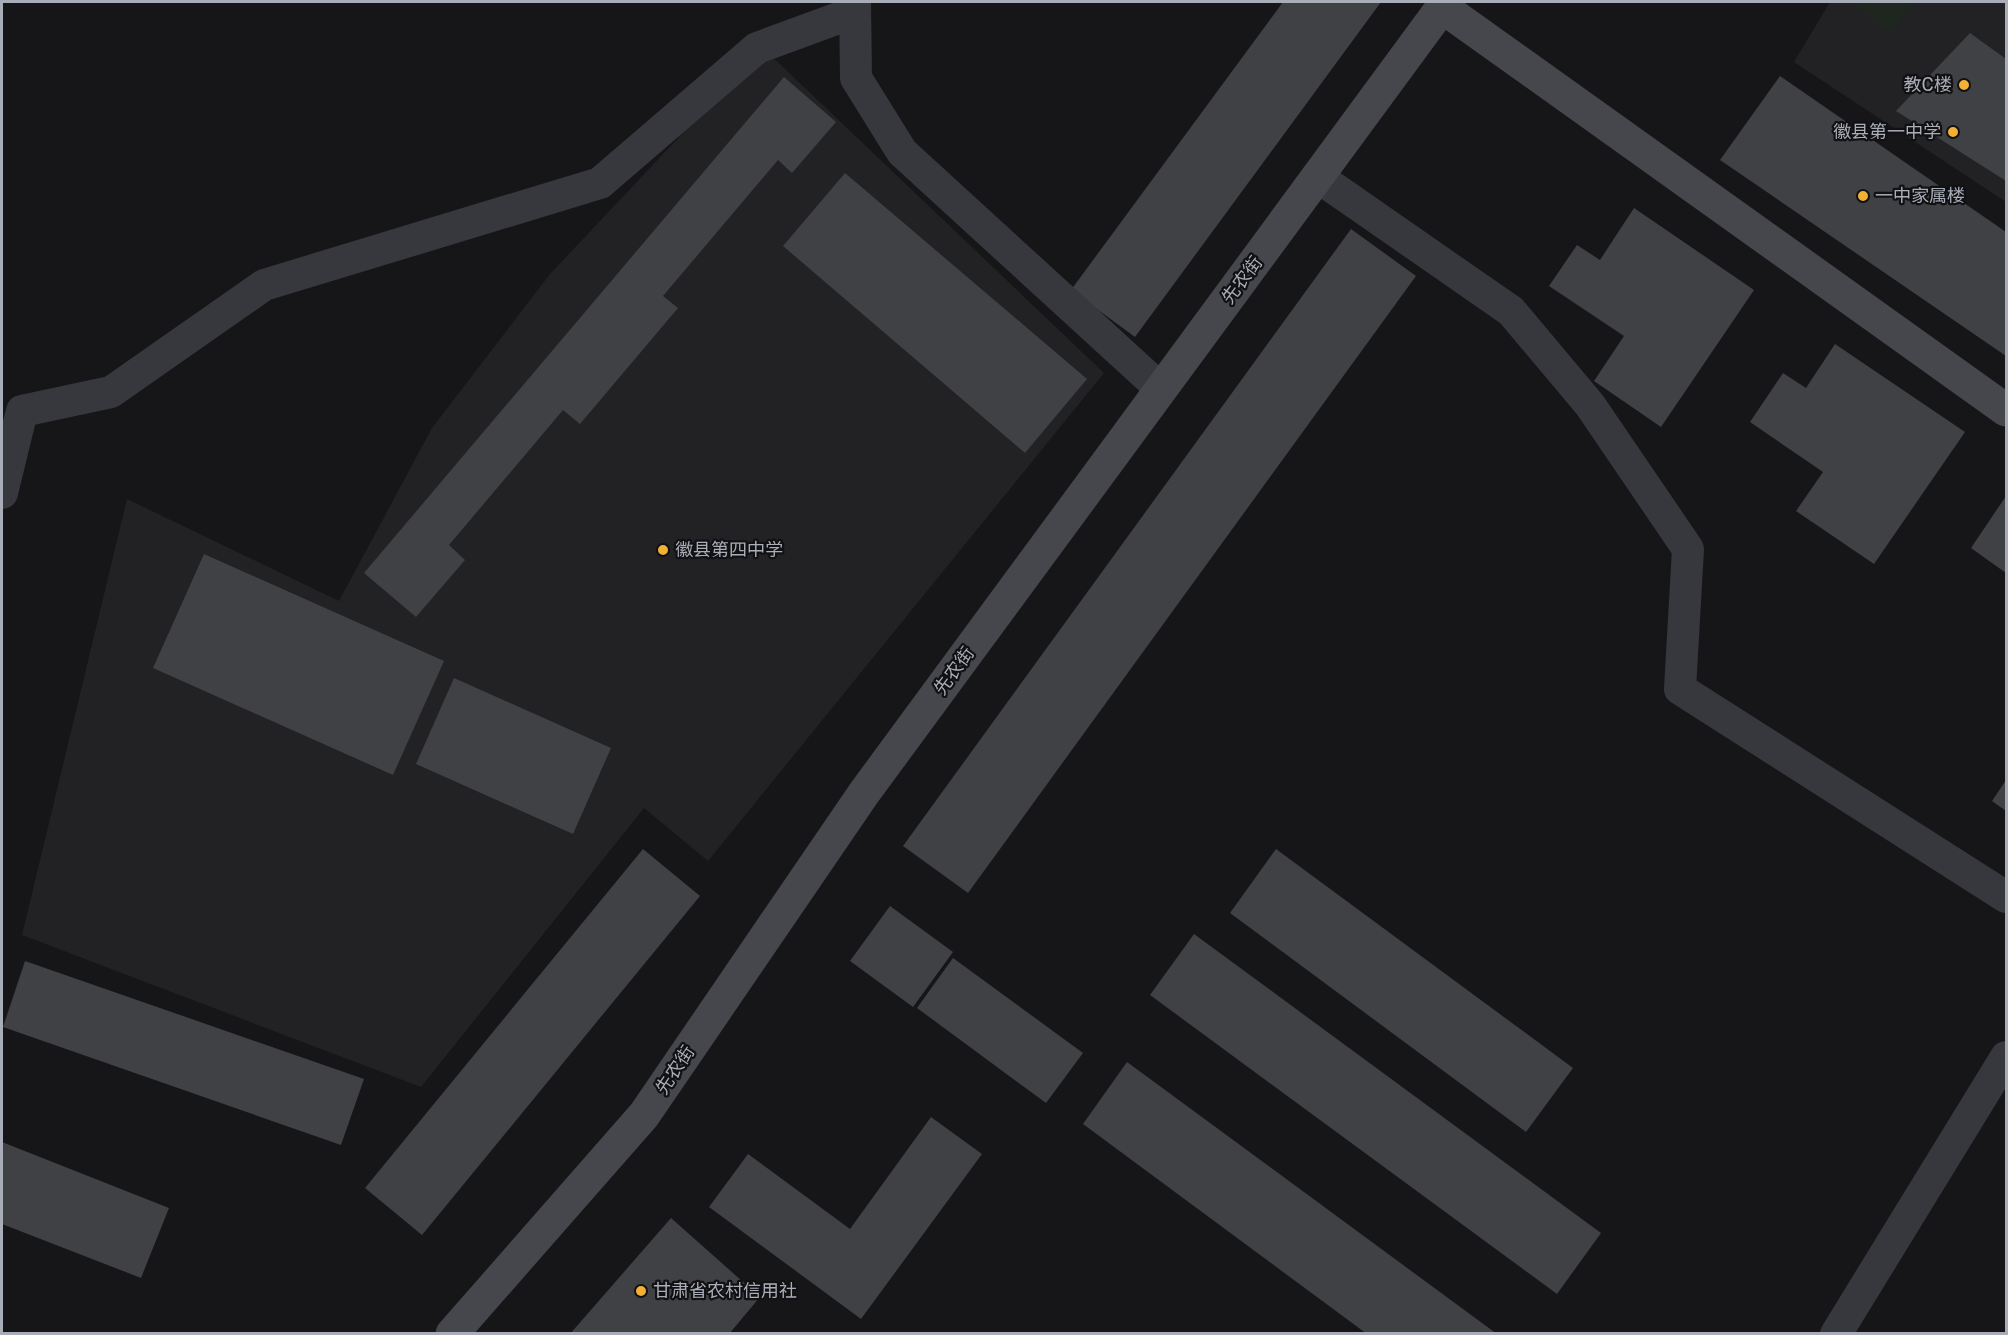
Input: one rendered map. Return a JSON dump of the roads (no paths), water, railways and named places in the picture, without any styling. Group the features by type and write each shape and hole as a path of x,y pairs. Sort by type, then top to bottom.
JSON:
{"main road":[{"name":"先农街","path":"452,1334 644,1115 864,793 1444,4"},
{"path":"1444,4 2007,410"}],"street":[{"path":"2,493 12,411 111,392 264,285 600,183 757,48 855,7 856,78 902,152 1161,389"},
{"path":"1318,177 1511,310 1590,405 1688,549 1680,689 2007,897"},
{"path":"1836,1334 2007,1057"}],"place":[{"name":"教C楼","path":"1964,85"},
{"name":"徽县第一中学","path":"1953,132"},
{"name":"一中家属楼","path":"1863,196"},
{"name":"徽县第四中学","path":"663,550"},
{"name":"甘肃省农村信用社","path":"641,1291"}]}
